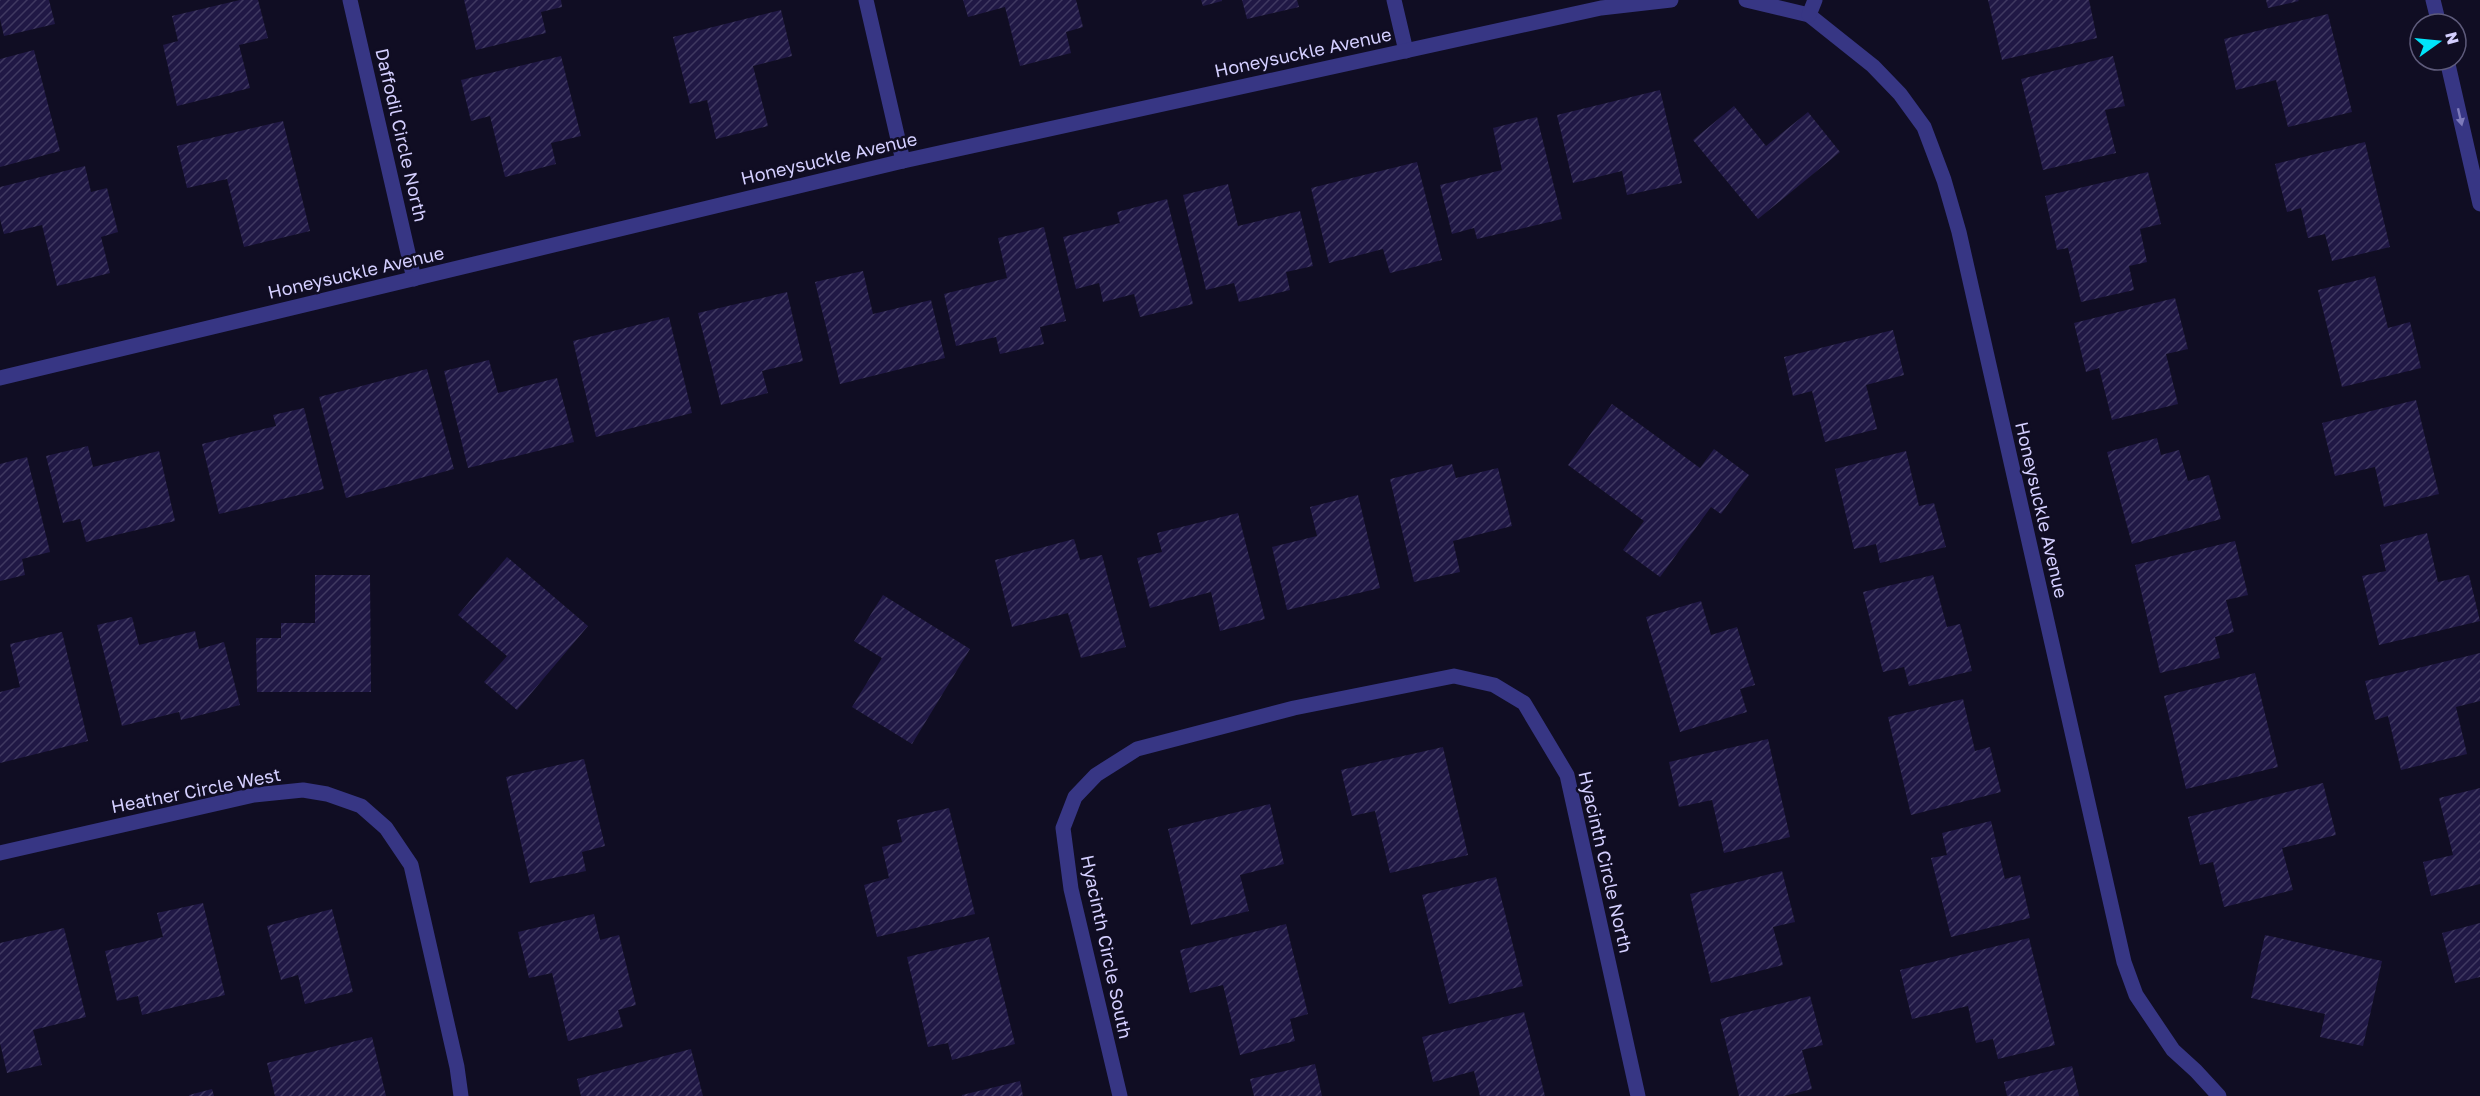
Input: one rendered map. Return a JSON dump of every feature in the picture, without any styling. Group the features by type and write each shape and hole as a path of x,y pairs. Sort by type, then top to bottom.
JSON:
{"street":[{"name":"Daffodil Circle North","path":"350,0 414,279"},
{"path":"867,0 903,161"},
{"path":"1394,0 1406,51"},
{"name":"Honeysuckle Avenue","path":"0,378 903,161 1600,8 1671,0"},
{"name":"Honeysuckle Avenue","path":"1746,0 1809,15 1873,66 1900,94 1924,127 1944,180 1959,232 2124,962 2136,995 2173,1050 2219,1096"},
{"path":"1809,15 1815,0"},
{"path":"2450,72 2480,204"},
{"name":"Hyacinth Circle North","path":"1294,708 1454,676 1494,686 1524,703 1567,775 1638,1096"},
{"name":"Hyacinth Circle South","path":"1119,1096 1071,889 1063,828 1075,797 1096,775 1137,749 1294,708"},
{"name":"Heather Circle West","path":"0,853 254,795 303,790 327,794 361,806 386,828 411,865 458,1067 461,1096"}],"building":[{"path":"0,0 49,0 55,24 4,36 0,19"},
{"path":"240,0 258,0 268,38 239,45 250,88 177,106 163,45 178,41 172,16"},
{"path":"464,0 561,0 562,7 541,12 546,33 476,50"},
{"path":"963,0 1076,0 1083,27 1066,32 1071,53 1020,66 1005,7 968,17"},
{"path":"1201,0 1222,0 1222,1 1203,6"},
{"path":"1242,0 1297,0 1299,7 1247,19"},
{"path":"1988,0 2089,0 2097,38 2002,60"},
{"path":"2266,0 2298,0 2299,1 2268,8"},
{"path":"781,10 792,56 753,66 768,126 716,139 707,100 690,104 673,37"},
{"path":"2328,14 2352,112 2288,127 2276,80 2236,90 2224,39"},
{"path":"34,50 60,151 0,167 0,59"},
{"path":"561,56 581,136 551,143 556,164 505,177 490,116 471,121 461,80"},
{"path":"2113,56 2125,106 2105,110 2116,153 2043,170 2021,79"},
{"path":"1660,90 1682,183 1627,195 1622,171 1573,183 1557,115"},
{"path":"1734,106 1766,146 1808,112 1840,152 1758,219 1693,140"},
{"path":"1537,117 1562,219 1477,239 1474,228 1452,234 1440,185 1502,170 1493,128"},
{"path":"283,121 310,231 244,247 227,179 187,188 177,146"},
{"path":"2365,142 2390,247 2332,261 2325,234 2308,238 2301,208 2287,212 2275,164"},
{"path":"1417,162 1442,260 1390,273 1383,249 1329,263 1311,188"},
{"path":"85,166 91,192 107,188 118,232 101,237 110,273 57,286 42,225 4,234 0,219 0,187"},
{"path":"2148,172 2161,224 2140,229 2147,262 2129,266 2134,290 2081,302 2068,248 2057,250 2045,196"},
{"path":"1228,184 1238,226 1300,211 1313,266 1286,272 1290,290 1239,302 1234,283 1206,290 1183,195"},
{"path":"1167,199 1193,304 1140,317 1134,294 1103,302 1099,283 1076,289 1063,237 1120,223 1117,212"},
{"path":"1044,227 1066,321 1040,327 1044,344 1000,354 996,337 956,346 944,294 1007,278 998,238"},
{"path":"863,271 873,314 931,300 945,358 840,384 815,282"},
{"path":"2375,276 2388,328 2410,322 2421,368 2342,387 2318,290"},
{"path":"787,292 803,361 762,371 768,393 721,405 698,313"},
{"path":"2175,298 2188,349 2166,354 2178,404 2112,420 2099,368 2086,372 2074,323"},
{"path":"669,317 692,413 596,437 573,341"},
{"path":"1893,330 1904,375 1866,385 1877,429 1825,442 1812,391 1793,396 1784,357"},
{"path":"489,360 498,393 557,378 574,442 468,468 444,371"},
{"path":"427,369 454,469 346,498 319,397"},
{"path":"2416,400 2439,494 2384,507 2375,467 2335,476 2322,423"},
{"path":"1612,404 1700,468 1714,449 1749,475 1721,514 1711,507 1660,577 1623,550 1644,521 1568,465"},
{"path":"304,408 324,489 219,514 202,444 276,426 273,415"},
{"path":"2157,438 2161,455 2179,450 2188,481 2209,475 2221,519 2132,544 2107,452"},
{"path":"88,446 93,467 159,451 175,521 86,542 80,519 63,523 46,456"},
{"path":"1906,451 1919,506 1934,503 1946,547 1880,563 1876,544 1854,549 1835,469"},
{"path":"27,457 50,552 22,559 25,575 0,581 0,464"},
{"path":"1452,464 1456,478 1498,468 1512,526 1453,541 1460,572 1414,582 1390,479"},
{"path":"1358,495 1380,588 1287,610 1272,547 1317,536 1310,507"},
{"path":"1238,513 1265,619 1220,631 1211,592 1150,608 1137,558 1162,552 1157,533"},
{"path":"2427,533 2438,582 2469,575 2480,621 2379,645 2362,576 2386,571 2380,545"},
{"path":"1074,539 1080,560 1102,555 1126,647 1081,658 1068,613 1012,627 995,560"},
{"path":"2235,541 2248,595 2226,600 2234,632 2215,637 2220,658 2160,673 2135,565"},
{"path":"507,557 588,626 517,710 484,682 507,656 458,615"},
{"path":"315,575 370,575 371,692 257,692 256,638 281,638 281,623 315,623"},
{"path":"1933,575 1947,627 1960,624 1972,671 1909,686 1904,667 1883,672 1863,592"},
{"path":"883,595 970,649 912,744 852,707 882,658 854,641"},
{"path":"1701,601 1711,635 1737,627 1755,685 1740,689 1747,712 1680,732 1646,617"},
{"path":"132,617 139,645 195,631 199,649 224,642 240,705 181,720 179,712 122,726 97,625"},
{"path":"62,632 88,741 0,763 0,692 20,687 10,644"},
{"path":"2480,653 2480,701 2456,707 2467,754 2401,770 2388,716 2375,720 2365,681"},
{"path":"2255,673 2278,767 2186,789 2164,696"},
{"path":"1963,699 1975,751 1990,747 2001,792 1911,815 1888,717"},
{"path":"1768,739 1790,837 1724,853 1712,800 1679,807 1669,762"},
{"path":"1443,747 1468,855 1390,873 1375,811 1352,816 1341,770"},
{"path":"584,759 605,846 582,852 586,871 530,883 506,777"},
{"path":"2323,783 2336,835 2282,848 2293,890 2224,907 2213,862 2200,865 2188,817"},
{"path":"2480,788 2480,884 2431,896 2423,862 2453,855 2439,798"},
{"path":"1270,804 1284,864 1240,875 1249,911 1191,925 1168,829"},
{"path":"949,808 975,914 877,937 864,885 889,878 882,847 902,842 897,820"},
{"path":"1991,821 2005,879 2020,875 2030,918 1951,937 1931,858 1947,855 1942,833"},
{"path":"1782,871 1795,922 1773,927 1783,965 1711,983 1690,894"},
{"path":"1496,877 1523,986 1449,1004 1422,895"},
{"path":"203,903 225,995 142,1015 138,996 117,1001 105,951 163,937 157,913"},
{"path":"332,909 353,992 305,1004 298,975 281,980 267,926"},
{"path":"594,914 600,940 619,935 636,1005 618,1010 623,1027 568,1041 552,973 529,978 518,932"},
{"path":"2480,923 2480,977 2455,983 2442,933"},
{"path":"1286,924 1308,1014 1290,1019 1295,1041 1240,1055 1223,985 1190,993 1180,950"},
{"path":"64,928 86,1017 33,1030 42,1065 7,1073 0,1043 0,943"},
{"path":"2265,935 2382,961 2363,1046 2320,1037 2325,1014 2251,998"},
{"path":"989,937 1015,1044 952,1060 948,1043 928,1047 907,957"},
{"path":"2029,938 2055,1045 1998,1059 1993,1039 1976,1043 1968,1006 1912,1019 1900,970"},
{"path":"1810,996 1823,1045 1802,1050 1812,1089 1784,1096 1739,1096 1720,1019"},
{"path":"1524,1012 1545,1096 1480,1096 1474,1071 1433,1082 1422,1037"},
{"path":"372,1037 386,1096 275,1096 267,1063"},
{"path":"691,1049 703,1096 581,1096 577,1079"},
{"path":"1315,1064 1322,1096 1254,1096 1250,1079"},
{"path":"2072,1066 2079,1096 2007,1096 2004,1082"},
{"path":"1020,1081 1023,1096 962,1096 962,1095"},
{"path":"212,1089 214,1096 189,1096 189,1095"}]}
